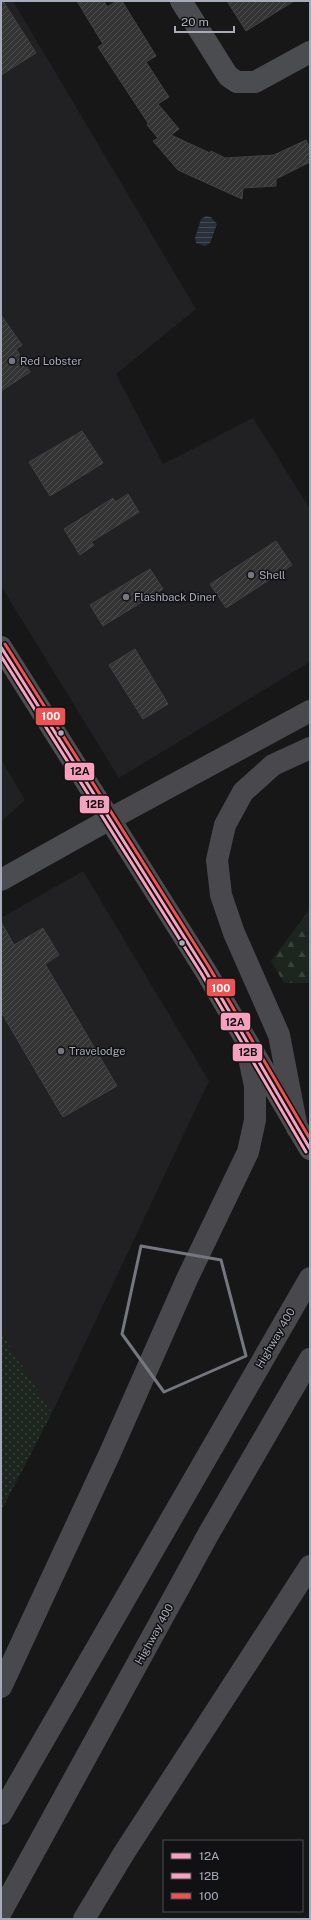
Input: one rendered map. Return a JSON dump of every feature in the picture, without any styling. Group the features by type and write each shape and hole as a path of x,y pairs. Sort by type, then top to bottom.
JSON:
{"highway":[{"path":"110,819 310,711"},
{"path":"297,1128 279,1035 234,933 221,895 217,860 224,825 243,792 273,765 310,748"},
{"path":"1,1687 110,1452 188,1278 248,1152 255,1120 255,1086 245,1040"},
{"name":"Highway 400","path":"1,1814 310,1278"},
{"name":"Highway 400","path":"1,1912 209,1533 310,1358"},
{"path":"84,1919 124,1854 310,1566"}],"main road":[{"path":"1,647 205,970 310,1149"}],"street":[{"path":"181,1 228,76 237,82 255,82 310,52"},
{"path":"1,880 110,819"}],"highlighted area":[{"path":"141,1246 221,1260 246,1356 164,1392 122,1334"}],"shaded area":[{"path":"1,1 13,1 196,309 116,374 163,464 253,418 310,509 310,662 119,778 1,586"},
{"path":"206,216 211,217 217,224 210,243 205,246 196,243 195,238 201,219"},
{"path":"1,759 25,800 1,822"},
{"path":"83,871 209,1081 52,1413 1,1332 1,918"}],"green space":[{"path":"310,909 310,983 284,983 271,961"},
{"path":"1,1332 52,1413 1,1511"}],"building":[{"path":"1,1 3,1 36,53 1,75"},
{"path":"77,1 104,1 107,7 117,1 122,1 156,56 146,62 169,97 158,104 179,129 171,135 210,153 211,151 225,158 274,155 306,140 310,148 310,162 276,179 276,186 243,188 242,199 178,170 153,141 158,138 147,125 148,123 98,47 103,44"},
{"path":"227,1 294,1 246,31"},
{"name":"Red Lobster","path":"1,315 22,345 16,349 30,372 1,391"},
{"path":"82,431 103,463 50,496 29,462"},
{"path":"128,494 139,512 91,542 94,545 80,555 64,529 113,498 115,502"},
{"name":"Shell","path":"276,541 292,565 226,608 210,584"},
{"name":"Flashback Diner","path":"150,569 163,589 103,626 90,605"},
{"path":"135,649 168,704 143,719 109,665"},
{"name":"Travelodge","path":"1,922 14,945 43,928 59,955 45,964 117,1086 63,1117 1,1012"}],"transit line":[{"name":"100","path":"5,644 209,967 310,1139"},
{"name":"12A","path":"1,647 205,970 310,1149"},
{"name":"12B","path":"1,656 201,973 306,1152"}],"place":[{"name":"Red Lobster","path":"12,361"},
{"name":"Shell","path":"251,575"},
{"name":"Flashback Diner","path":"126,597"},
{"name":"Travelodge","path":"61,1051"}]}
